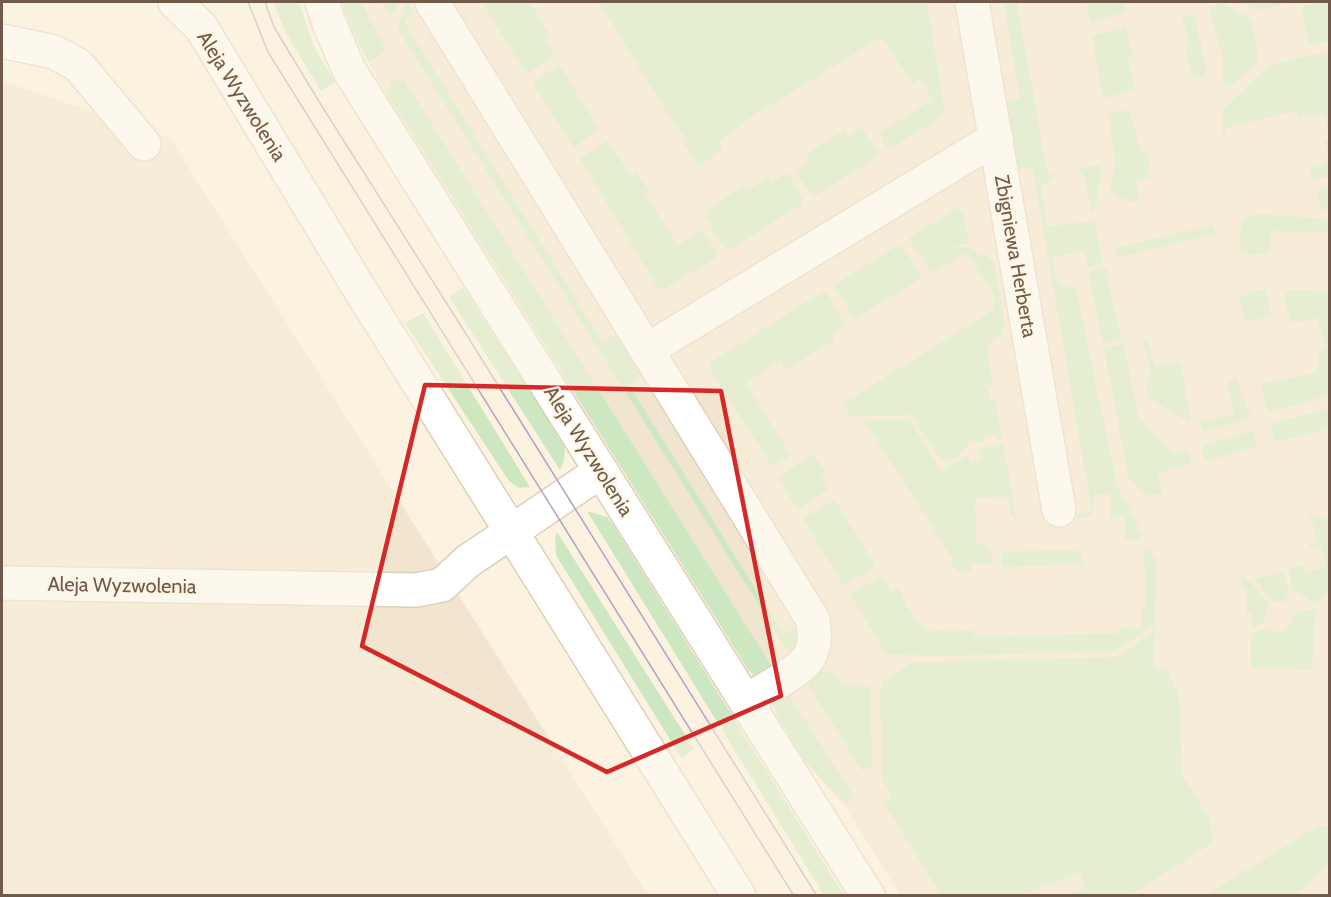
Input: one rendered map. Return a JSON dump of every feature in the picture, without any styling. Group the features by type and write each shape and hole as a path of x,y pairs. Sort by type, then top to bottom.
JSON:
{"street":[{"name":"Aleja Wyzwolenia","path":"175,2 201,27 359,288 739,896"},
{"name":"Aleja Wyzwolenia","path":"322,2 350,70 868,896"},
{"path":"432,2 813,620 815,634 813,649 805,663 746,701"},
{"name":"Zbigniewa Herberta","path":"972,2 1059,510"},
{"path":"2,41 54,52 78,65 144,144"},
{"path":"647,350 996,138"},
{"path":"511,532 602,471"},
{"name":"Aleja Wyzwolenia","path":"2,583 416,590 442,585 468,561 511,532"}],"highlighted area":[{"path":"425,385 721,391 781,696 607,772 362,646"}],"shaded area":[{"path":"342,2 1329,2 1329,895 900,895 846,808 819,778 748,669 388,98 351,30"},
{"path":"2,81 170,138 648,895 2,896"}],"green space":[{"path":"273,2 299,2 314,47 335,82 321,91 286,33"},
{"path":"342,2 361,2 386,49 383,53 368,61 353,32"},
{"path":"382,2 401,2 392,15 393,20"},
{"path":"407,2 416,13 404,21 602,341 614,335 626,338 643,375 629,385 784,635 799,625 807,629 792,658 397,28"},
{"path":"482,2 530,2 551,37 545,41 555,57 530,72 524,71"},
{"path":"599,2 927,2 945,111 941,118 891,148 886,147 879,132 932,100 920,79 912,84 884,40 880,38 740,124 741,127 719,141 723,150 698,167 683,143 687,139 670,118"},
{"path":"1004,2 1017,2 1047,172 1056,176 1041,186 1047,227 1094,220 1103,263 1088,268 1083,251 1052,257 1058,282 1076,288 1117,485 1143,536 1137,540 1125,540 1125,517 1110,517 1110,494 1093,495 1094,511 1089,518 1072,515 1092,511 1032,167 1017,169 1006,102 1020,98"},
{"path":"1086,2 1124,2 1127,11 1091,23"},
{"path":"1221,2 1251,19 1259,60 1235,84 1223,83 1221,51 1210,12 1215,5"},
{"path":"1239,2 1293,2 1258,10"},
{"path":"1329,2 1329,42 1313,44 1309,42 1301,10 1304,6"},
{"path":"1181,14 1195,18 1207,71 1204,76 1193,79 1185,47 1190,45"},
{"path":"1126,26 1133,55 1127,57 1135,89 1103,99 1092,36"},
{"path":"1325,52 1329,55 1329,138 1324,113 1298,119 1296,111 1225,128 1227,136 1223,137 1223,110 1269,65"},
{"path":"560,65 599,129 574,148 533,84 534,81"},
{"path":"397,79 399,82 404,79 774,670 759,677 749,671 385,90 391,86 389,83"},
{"path":"1129,108 1141,153 1148,152 1150,163 1145,174 1152,177 1136,181 1140,201 1132,203 1110,192 1115,162 1108,114"},
{"path":"862,128 879,153 876,158 815,196 810,194 795,169 810,160 807,154 844,130 848,136"},
{"path":"1329,140 1329,177 1314,181 1309,167 1325,163 1328,158 1324,141"},
{"path":"607,141 631,175 637,172 649,191 645,193 678,245 703,230 717,253 716,258 665,289 658,288 580,159"},
{"path":"1102,164 1095,209 1092,214 1084,176 1080,168"},
{"path":"788,173 803,199 801,205 729,250 725,249 705,217 708,214 706,210 746,185 749,189 769,177 772,182"},
{"path":"1329,186 1329,210 1321,209 1316,193"},
{"path":"957,208 963,211 969,243 933,254 965,246 994,262 1005,322 1002,334 989,344 987,349 993,386 988,387 991,400 995,399 1002,439 996,440 995,435 983,438 984,442 977,443 973,438 959,456 942,461 911,415 851,416 842,402 861,393 861,388 863,391 995,309 992,302 996,299 967,253 931,273 923,260 929,255 920,257 909,238"},
{"path":"1260,214 1329,219 1329,232 1271,231 1270,252 1251,255 1240,252 1241,224 1244,218"},
{"path":"1213,225 1216,234 1117,258 1114,248"},
{"path":"898,245 902,245 922,278 855,319 835,288 836,284"},
{"path":"1107,267 1109,273 1106,275 1122,340 1103,344 1088,272"},
{"path":"463,287 561,439 565,455 560,470 449,297"},
{"path":"1266,290 1272,316 1245,322 1239,299 1253,291"},
{"path":"1288,290 1329,291 1329,395 1271,412 1267,410 1260,384 1314,373 1319,364 1317,353 1327,348 1317,318 1291,324 1284,297"},
{"path":"822,292 828,294 845,325 832,334 835,340 786,370 780,361 746,382 791,456 772,466 709,368 711,362"},
{"path":"423,313 530,487 519,488 509,481 405,323"},
{"path":"1148,340 1155,367 1180,361 1191,421 1181,418 1149,398 1146,383 1151,371 1143,341"},
{"path":"1123,344 1139,417 1173,453 1185,450 1189,453 1191,464 1158,473 1163,494 1144,495 1128,476 1104,348"},
{"path":"1237,379 1250,415 1247,419 1203,432 1200,422 1234,414 1227,381"},
{"path":"1329,408 1329,428 1275,442 1272,430 1274,423"},
{"path":"909,420 941,470 967,456 972,463 983,457 978,450 980,448 1003,444 1016,520 1010,514 1009,497 975,498 976,544 985,544 990,549 993,564 972,564 972,571 956,571 950,563 954,561 866,423 861,421"},
{"path":"1250,431 1254,433 1257,446 1205,462 1201,449 1203,445"},
{"path":"814,454 826,473 821,477 828,490 800,508 795,507 779,479 780,475"},
{"path":"835,500 876,566 845,585 804,521 804,517"},
{"path":"587,511 607,517 612,523 844,895 824,895"},
{"path":"1310,513 1329,520 1329,592 1316,603 1293,591 1289,569 1303,565 1306,572 1326,567 1321,547 1311,549 1309,544 1317,541"},
{"path":"557,532 694,749 682,759 556,555"},
{"path":"1149,547 1156,559 1155,625 1115,651 940,656 886,654 851,595 852,592 882,576 891,591 898,588 912,614 923,626 944,631 974,630 975,637 1120,633 1120,628 1141,627 1141,608 1146,607 1144,548"},
{"path":"1078,549 1082,552 1082,564 1003,567 1001,555 1004,552"},
{"path":"1242,571 1244,581 1249,580 1269,604 1264,622 1252,628 1251,613 1246,613 1247,589 1242,589"},
{"path":"1283,571 1289,593 1284,602 1274,602 1254,579"},
{"path":"1316,609 1312,670 1251,667 1251,634 1266,627 1275,632 1284,631 1292,615"},
{"path":"1155,630 1154,666 1156,669 1167,669 1179,696 1182,774 1210,820 1213,843 1130,895 1069,895 1086,887 1080,873 1020,895 941,895 883,802 892,797 882,780 880,690 885,679 914,662 1117,657"},
{"path":"827,671 836,676 842,685 870,685 872,765 862,771 804,678 815,672"},
{"path":"786,690 854,796 845,803 805,762 775,712 777,698"},
{"path":"1320,825 1329,827 1329,863 1296,895 1205,895"}],"tram line":[{"path":"248,2 268,52 794,896"},
{"path":"265,2 274,27 323,108 817,896"}]}
